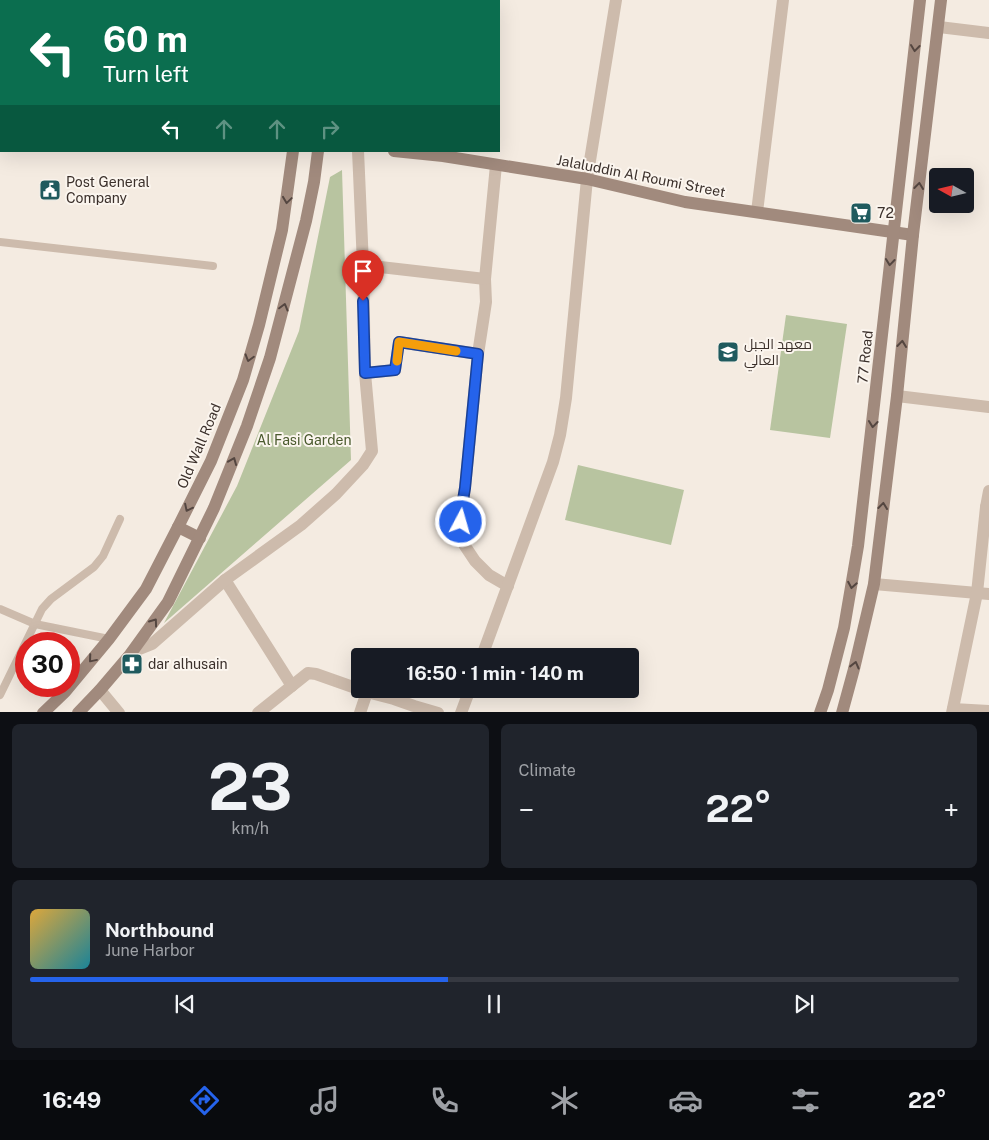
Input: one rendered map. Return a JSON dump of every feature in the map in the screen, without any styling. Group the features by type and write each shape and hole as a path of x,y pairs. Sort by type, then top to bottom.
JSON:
{"main road":[{"name":"77 Road","path":"820,712 828,690 844,628 858,546 920,0"},
{"path":"842,712 874,584 941,0"},
{"name":"Old Wall Road","path":"43,712 65,692 146,590 211,460 243,380 259,325 282,230 293,152"},
{"path":"78,712 100,690 132,652 168,602 214,508 247,426 270,358 306,221 318,152"},
{"name":"Jalaluddin Al Roumi Street","path":"411,152 444,154 496,165 587,179 685,202 913,234"},
{"path":"178,527 200,538"}],"street":[{"path":"485,648 553,462 560,435 566,398 587,179 616,0"},
{"path":"757,212 783,0"},
{"path":"938,27 989,33"},
{"path":"132,652 152,644 226,580 301,525 336,494 363,465 372,450 365,373 358,152"},
{"path":"496,165 484,279 486,302 478,354 460,532 465,546 475,562 489,575 508,586"},
{"path":"363,265 484,279"},
{"path":"365,373 395,370 399,342 478,354"},
{"path":"897,396 989,407"},
{"path":"989,491 983,594 953,711 989,711"},
{"path":"226,580 292,686"},
{"path":"874,584 983,594"},
{"path":"258,712 308,673 351,686"},
{"path":"100,690 119,712"},
{"path":"360,712 365,698"},
{"path":"394,698 414,706 438,712"},
{"path":"462,712 467,698"}],"lane":[{"path":"0,242 213,266"},
{"path":"0,695 42,609 51,599 94,567 103,556 120,519"},
{"path":"0,609 35,624 109,639"}],"green space":[{"name":"Al Fasi Garden","path":"342,170 351,460 164,623 237,486 299,331 330,177"},
{"path":"786,315 847,324 830,438 770,430"},
{"path":"578,465 684,490 671,545 565,520"}],"slow traffic":[{"path":"397,361 399,342 456,351"}],"place":[{"name":"Post General Company","path":"50,190"},
{"name":"72","path":"861,213"},
{"name":"معهد الجبل العالي","path":"728,352"},
{"name":"dar alhusain","path":"132,664"}],"route":[{"path":"363,301 365,373 395,370 399,342 478,354 461,522"}]}
